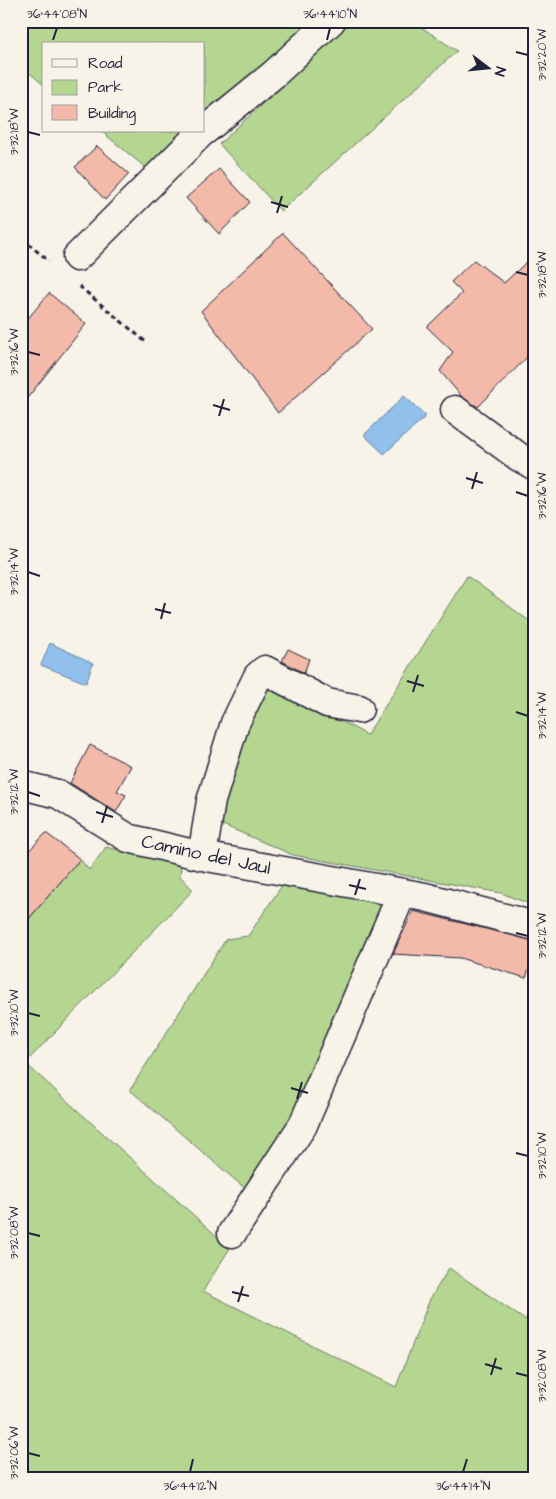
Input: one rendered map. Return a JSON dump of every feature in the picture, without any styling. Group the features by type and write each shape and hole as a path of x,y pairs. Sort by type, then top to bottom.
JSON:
{"street":[{"path":"205,130 274,74 331,21"},
{"path":"67,267 203,132"},
{"path":"455,410 518,457 535,466"},
{"path":"202,856 211,801 235,723 258,676 265,670 327,703 359,709"},
{"name":"Camino del Jaul","path":"21,785 58,794 128,838 202,856 425,897 535,926"},
{"path":"232,1233 303,1125 402,893"}],"path":[{"path":"21,238 67,267 147,343"}],"green space":[{"path":"21,21 316,21 205,117 205,42 42,42 42,83 21,66"},
{"path":"353,21 412,21 457,51 281,211 219,144 299,70 324,44"},
{"path":"102,132 188,132 146,168"},
{"path":"467,576 535,625 535,906 501,893 293,855 216,822 219,798 267,681 367,735"},
{"path":"106,847 181,866 180,876 193,890 25,1063 230,1248 203,1291 396,1387 430,1299 449,1268 525,1320 535,1302 535,1478 21,1478 21,928 80,859 89,870"},
{"path":"285,881 390,898 297,1116 248,1191 130,1090 226,939 248,936"}],"water":[{"path":"404,396 426,416 384,454 364,435"},
{"path":"50,643 93,663 86,683 41,665"}],"building":[{"path":"97,146 129,174 105,200 75,167"},
{"path":"219,169 250,202 219,234 186,198"},
{"path":"283,233 372,329 278,413 201,311"},
{"path":"535,254 535,349 478,407 462,397 440,371 453,352 427,327 462,293 451,282 474,260 504,283"},
{"path":"49,293 86,324 21,406 21,327"},
{"path":"288,649 309,659 304,673 282,661"},
{"path":"90,745 131,766 117,791 126,795 116,812 70,783"},
{"path":"46,833 80,859 21,928 21,859"},
{"path":"413,911 535,941 535,950 526,978 460,958 393,954"}]}
